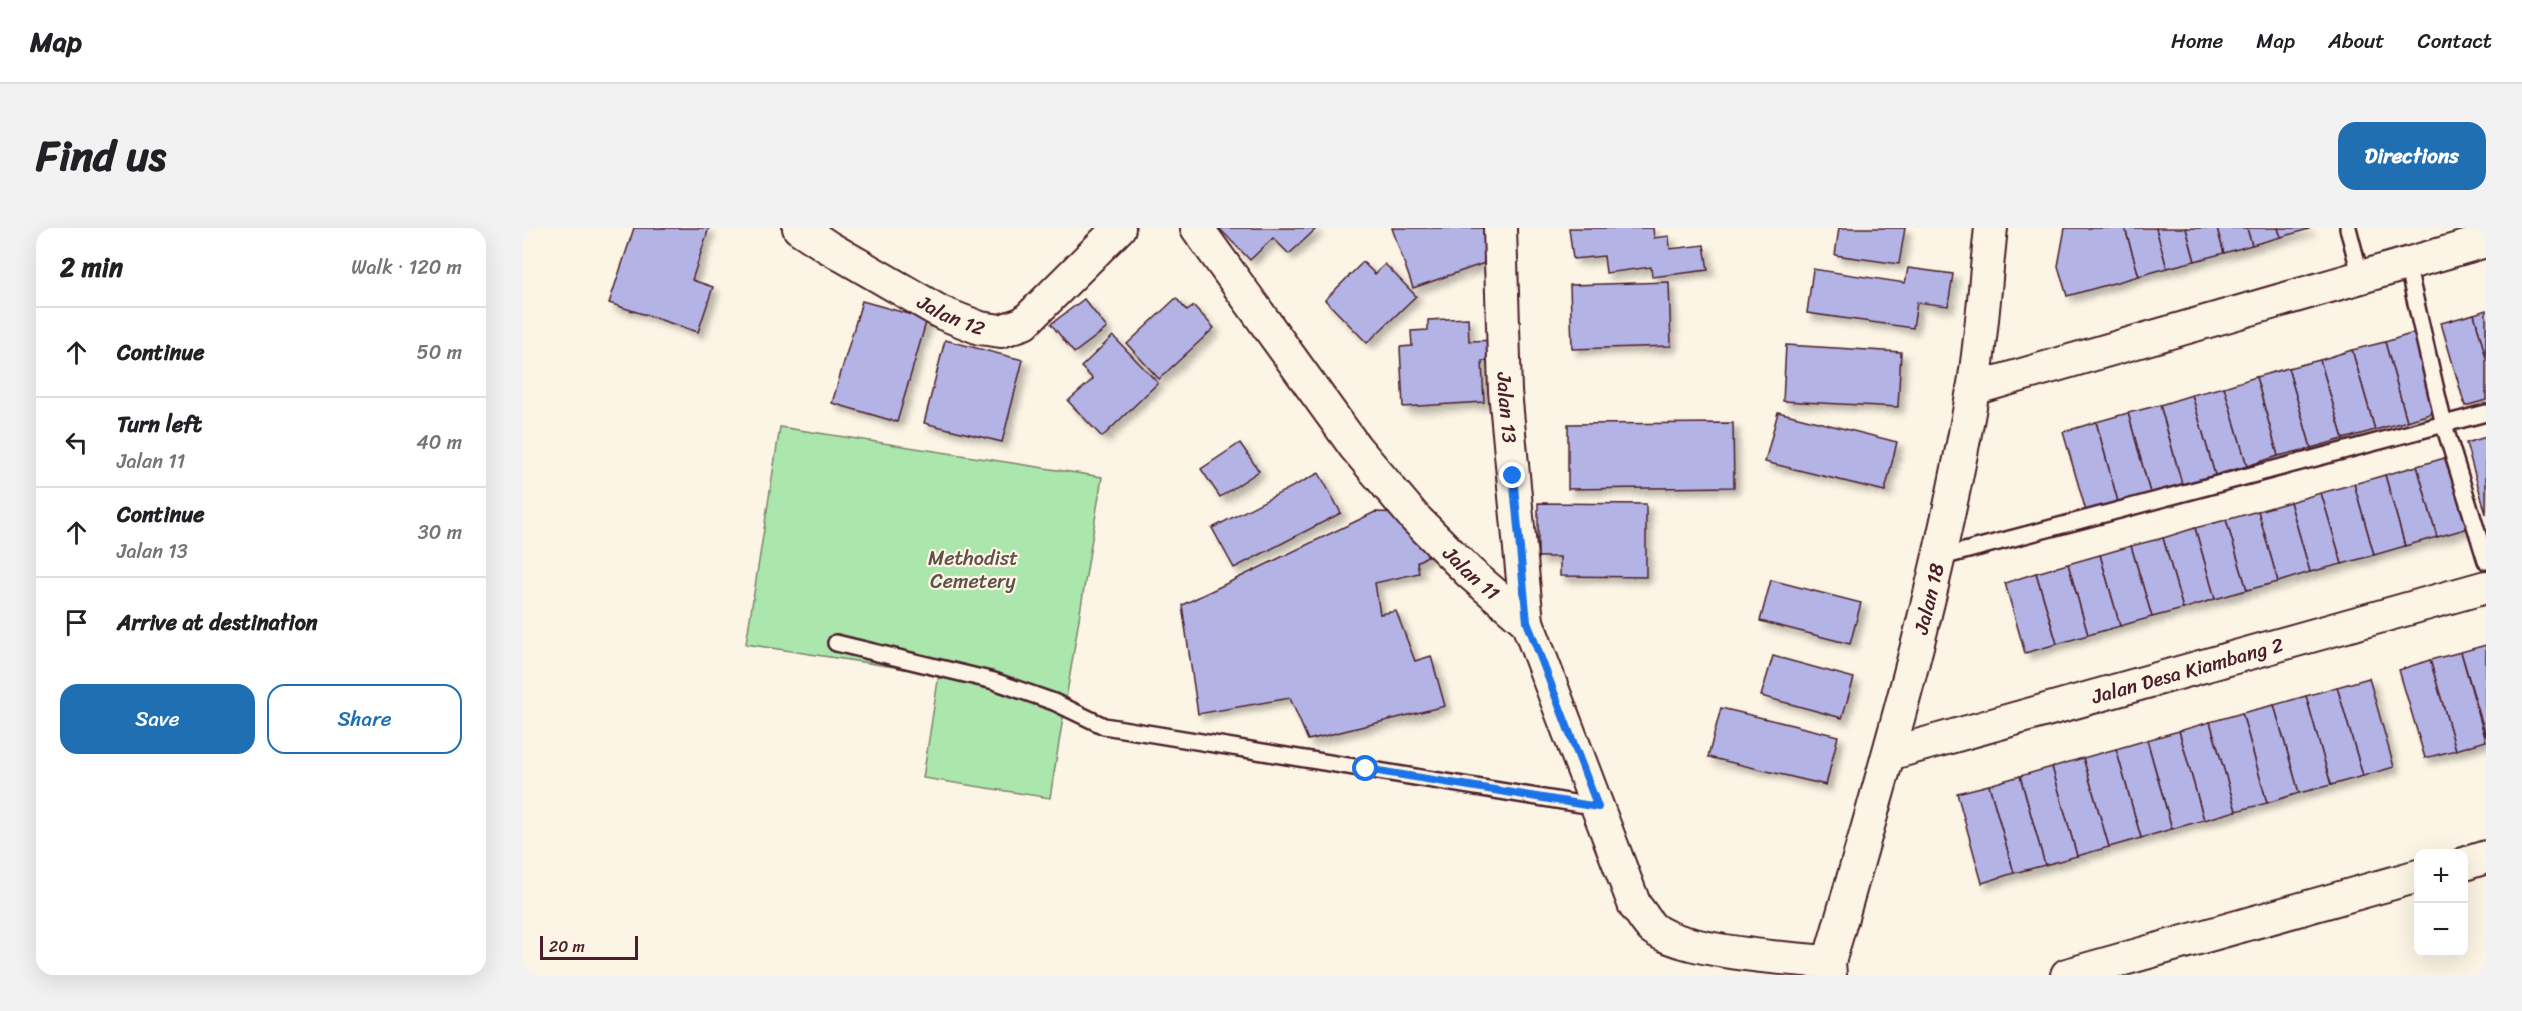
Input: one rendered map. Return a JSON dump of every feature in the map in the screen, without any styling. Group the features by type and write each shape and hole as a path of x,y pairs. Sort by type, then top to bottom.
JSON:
{"street":[{"name":"Jalan 12","path":"799,228 942,313 980,328 1001,331 1024,323 1119,228"},
{"name":"Jalan 11","path":"1197,228 1355,447 1415,518 1470,573 1527,622 1635,906 1652,928 1678,941 1830,968"},
{"name":"Jalan 13","path":"1500,228 1505,391 1527,622"},
{"name":"Jalan 18","path":"1830,968 1889,754 1938,558 1973,389 1991,228"},
{"path":"1973,389 2486,241"},
{"name":"Jalan Desa Kiambang 2","path":"1889,754 2486,587"},
{"path":"2468,862 2486,857"},
{"path":"2067,975 2414,877"}],"lane":[{"path":"2348,228 2361,278"},
{"path":"2407,264 2444,425 2486,561"},
{"path":"1938,558 2486,413"},
{"path":"836,643 994,681 1053,702 1104,726 1598,807"}],"green space":[{"name":"Methodist Cemetery","path":"780,427 1102,477 1050,798 923,778 939,674 746,644"}],"building":[{"path":"634,228 709,228 692,280 713,287 698,332 609,303"},
{"path":"1219,228 1317,228 1289,254 1273,238 1250,260"},
{"path":"1392,228 1485,228 1496,259 1413,288"},
{"path":"1569,228 1653,228 1654,238 1669,236 1670,249 1704,245 1708,270 1652,277 1651,267 1606,273 1604,256 1573,259"},
{"path":"1839,228 1905,228 1899,264 1835,255"},
{"path":"2065,228 2125,228 2139,276 2067,296 2058,266"},
{"path":"2125,228 2156,228 2167,268 2139,276"},
{"path":"2156,228 2186,228 2195,261 2167,268"},
{"path":"2186,228 2217,228 2224,253 2195,261"},
{"path":"2217,228 2247,228 2252,245 2224,253"},
{"path":"2247,228 2278,228 2281,237 2252,245"},
{"path":"2278,228 2309,228 2309,229 2281,237"},
{"path":"1363,262 1375,274 1385,264 1416,296 1367,343 1325,300"},
{"path":"1908,268 1953,274 1948,306 1917,302 1913,328 1807,313 1813,269 1905,283"},
{"path":"1669,282 1671,346 1572,349 1570,285"},
{"path":"1176,298 1187,311 1194,306 1214,328 1159,379 1127,344"},
{"path":"1084,299 1107,328 1074,353 1051,324"},
{"path":"862,301 927,319 897,422 832,403"},
{"path":"2486,310 2486,358 2474,314"},
{"path":"2474,314 2486,358 2486,400 2465,406 2441,323"},
{"path":"1468,318 1469,341 1499,340 1499,360 1482,361 1484,402 1403,407 1400,347 1412,346 1411,331 1428,330 1428,320"},
{"path":"2417,332 2439,411 2407,421 2385,342"},
{"path":"1113,336 1158,383 1102,437 1068,401 1093,379 1081,367"},
{"path":"945,340 1023,360 1002,442 924,423"},
{"path":"2385,342 2407,421 2375,430 2352,350"},
{"path":"1786,345 1901,352 1898,407 1783,401"},
{"path":"2352,350 2375,430 2343,439 2320,360"},
{"path":"2320,360 2343,439 2311,448 2288,368"},
{"path":"2288,368 2311,448 2278,456 2256,377"},
{"path":"2256,377 2278,456 2247,466 2224,387"},
{"path":"2224,387 2247,466 2215,475 2192,395"},
{"path":"2192,395 2215,475 2182,484 2160,405"},
{"path":"2160,405 2182,484 2150,493 2128,413"},
{"path":"1778,412 1897,442 1885,491 1765,462"},
{"path":"2128,413 2150,493 2118,502 2096,422"},
{"path":"2096,422 2118,502 2086,511 2063,432"},
{"path":"1733,423 1734,487 1568,489 1568,424"},
{"path":"2486,437 2486,514 2466,443"},
{"path":"1240,443 1259,471 1220,497 1201,469"},
{"path":"2448,457 2469,528 2437,537 2417,466"},
{"path":"2417,466 2437,537 2405,546 2385,475"},
{"path":"1319,473 1341,513 1234,568 1212,528"},
{"path":"2385,475 2405,546 2374,555 2354,484"},
{"path":"2354,484 2374,555 2342,564 2321,493"},
{"path":"2321,493 2342,564 2310,572 2290,502"},
{"path":"2290,502 2310,572 2278,582 2258,511"},
{"path":"1538,503 1646,504 1646,577 1560,576 1560,557 1538,557"},
{"path":"2258,511 2278,582 2247,590 2226,520"},
{"path":"1375,512 1405,513 1439,549 1417,562 1419,573 1375,583 1380,614 1396,611 1415,661 1431,656 1445,706 1308,740 1290,698 1198,714 1182,605"},
{"path":"2226,520 2247,590 2215,599 2195,528"},
{"path":"2195,528 2215,599 2183,609 2163,538"},
{"path":"2163,538 2183,609 2152,617 2131,546"},
{"path":"2131,546 2152,617 2120,626 2100,555"},
{"path":"2100,555 2120,626 2088,635 2068,564"},
{"path":"2068,564 2088,635 2057,644 2036,573"},
{"path":"2036,573 2057,644 2025,653 2005,583"},
{"path":"1771,580 1861,603 1850,644 1760,621"},
{"path":"2486,645 2486,736 2461,652"},
{"path":"2461,652 2486,741 2456,750 2430,660"},
{"path":"1773,656 1854,678 1842,718 1761,696"},
{"path":"2430,660 2456,750 2425,758 2399,670"},
{"path":"2369,678 2394,767 2363,776 2337,687"},
{"path":"2337,687 2363,776 2331,785 2306,696"},
{"path":"2306,696 2331,785 2299,793 2274,705"},
{"path":"2274,705 2299,793 2267,803 2242,713"},
{"path":"1721,708 1838,736 1826,785 1708,757"},
{"path":"2242,713 2267,803 2236,811 2210,722"},
{"path":"2210,722 2236,811 2204,820 2179,731"},
{"path":"2179,731 2204,820 2172,829 2147,740"},
{"path":"2147,740 2172,829 2141,838 2116,749"},
{"path":"2116,749 2141,838 2109,847 2083,758"},
{"path":"2083,758 2109,847 2077,856 2052,767"},
{"path":"2052,767 2077,856 2045,865 2020,776"},
{"path":"2020,776 2045,865 2014,873 1989,785"},
{"path":"1989,785 2014,873 1982,883 1957,793"}],"route":[{"path":"1366,769 1598,807 1527,622 1513,476"}]}
